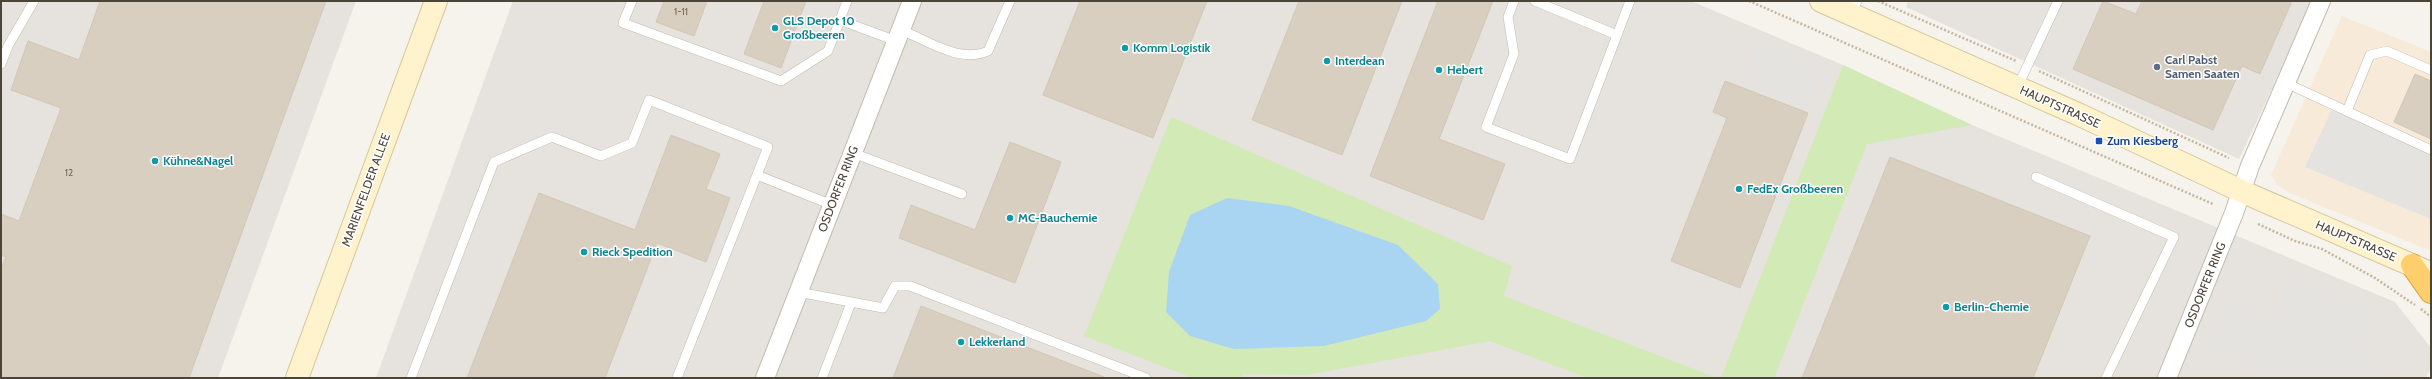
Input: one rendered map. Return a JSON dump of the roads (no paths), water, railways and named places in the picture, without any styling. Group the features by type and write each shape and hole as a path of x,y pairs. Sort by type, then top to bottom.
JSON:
{"highway":[{"path":"2422,269 2431,292"}],"street":[{"name":"MARIENFELDER ALLEE","path":"297,378 436,1"},
{"name":"OSDORFER RING","path":"765,378 912,1"},
{"name":"HAUPTSTRASSE","path":"1820,1 1854,7 2017,88 2242,191 2422,269"},
{"path":"2242,191 2321,1"},
{"name":"OSDORFER RING","path":"2167,378 2242,191"}],"lane":[{"path":"1,64 8,46 34,1"},
{"path":"632,1 624,23 781,81 828,52 847,1"},
{"path":"840,20 899,35 963,56 981,54 988,51 1010,1"},
{"path":"1514,1 1508,17 1514,54 1486,127 1570,159 1630,1"},
{"path":"1535,1 1617,35"},
{"path":"2017,88 2058,1"},
{"path":"2347,111 2370,55 2387,51 2431,70"},
{"path":"2286,83 2431,150"},
{"path":"411,378 494,162 552,137 601,156 632,143 649,100 768,147 677,378"},
{"path":"853,153 962,194"},
{"path":"757,175 832,205"},
{"path":"2036,177 2174,237 2106,378"},
{"path":"798,292 883,308 895,286 910,286 1146,378"},
{"path":"822,378 851,303"}],"water":[{"path":"1227,198 1289,206 1398,245 1438,284 1440,309 1426,321 1324,346 1234,349 1190,336 1166,312 1169,272 1190,215"}],"place":[{"name":"GLS Depot 10 Großbeeren","path":"775,28"},
{"name":"Komm Logistik","path":"1125,48"},
{"name":"Interdean","path":"1327,61"},
{"name":"Carl Pabst Samen Saaten","path":"2157,67"},
{"name":"Hebert","path":"1439,70"},
{"name":"Zum Kiesberg","path":"2099,141"},
{"name":"Kühne&Nagel","path":"155,161"},
{"name":"FedEx Großbeeren","path":"1739,189"},
{"name":"MC-Bauchemie","path":"1010,218"},
{"name":"Rieck Spedition","path":"584,252"},
{"name":"Berlin-Chemie","path":"1946,307"},
{"name":"Lekkerland","path":"961,342"}]}
